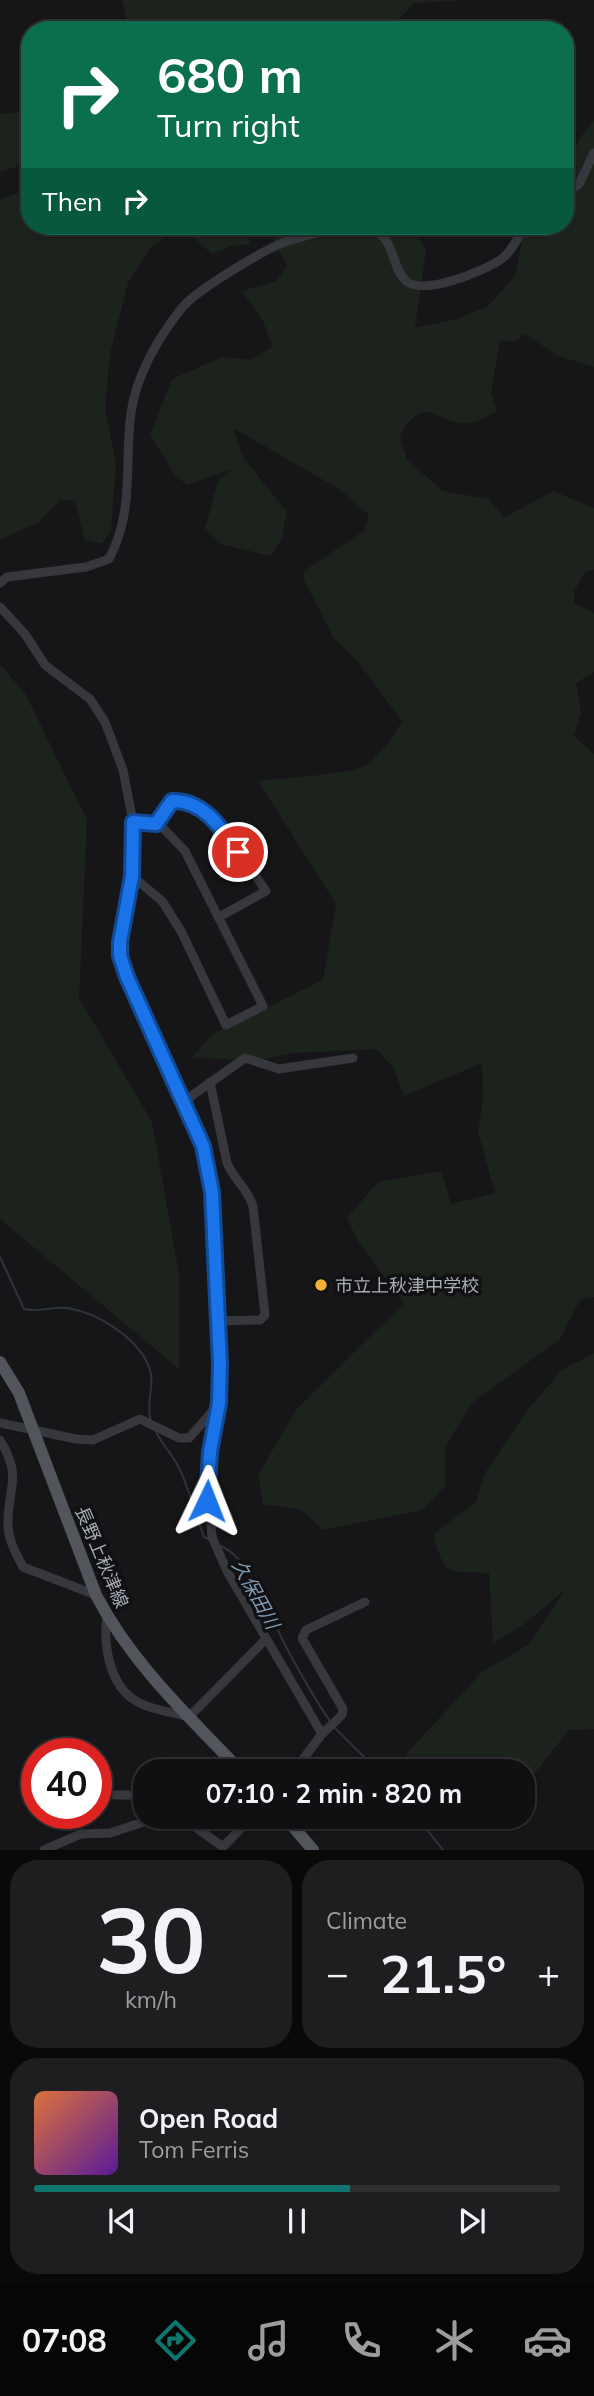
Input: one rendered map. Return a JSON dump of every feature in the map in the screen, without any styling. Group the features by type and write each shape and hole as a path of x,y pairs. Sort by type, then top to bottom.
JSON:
{"main road":[{"name":"長野上秋津線","path":"0,1362 19,1393 96,1595 107,1616 141,1666 224,1759"},
{"path":"295,1829 313,1850"}],"street":[{"path":"574,188 579,184 594,153"},
{"path":"0,583 7,577 86,567 109,559 123,531 131,414 138,381 191,296 285,242 318,235"},
{"path":"381,235 390,245 400,273 408,283 425,288 502,259 519,235"},
{"path":"0,607 24,634 45,664 90,699 99,710 123,770 133,822 132,876 120,956 208,1166 219,1321 219,1403 207,1478 212,1537 227,1571 265,1640 321,1734"},
{"path":"156,824 172,801 197,806 211,816 266,891 219,917"},
{"path":"132,876 162,901 226,1025 263,1006 185,851 156,824 133,822"},
{"path":"183,1102 245,1058 279,1069 353,1058"},
{"path":"210,1082 227,1163 232,1176 247,1190 253,1206 265,1314 260,1320 219,1321"},
{"path":"0,1423 93,1440 140,1419 179,1438 189,1438 219,1403"},
{"path":"0,1440 7,1452 15,1481 8,1519 10,1541 23,1567 96,1595"},
{"path":"303,1759 321,1734 342,1715 343,1709 302,1638 306,1629 365,1602"},
{"path":"107,1616 105,1633 109,1659 115,1676 127,1695 138,1702 189,1717 265,1640"},
{"path":"115,1795 133,1795"},
{"path":"44,1850 81,1834 110,1833 133,1825"},
{"path":"197,1829 223,1847 240,1829"}],"shaded area":[{"path":"122,0 465,0 414,3 397,21 128,21"},
{"path":"21,112 21,165 0,172 0,114"},
{"path":"594,121 594,367 558,356 525,334 514,342 500,340 491,392 497,411 471,423 450,421 425,412 409,422 400,436 407,460 443,491 489,499 504,518 553,491 594,508 594,570 586,571 574,591 574,603 594,613 594,672 576,683 581,713 574,736 594,754 594,1297 580,1300 560,1339 472,1403 445,1447 445,1486 422,1510 323,1530 302,1510 263,1504 258,1475 296,1410 404,1303 358,1241 347,1218 378,1182 441,1171 451,1204 495,1193 478,1132 483,1100 482,1063 404,1096 393,1067 376,1049 294,1053 257,1060 192,1058 211,1035 323,980 336,904 258,781 359,768 382,750 402,721 358,662 333,637 304,580 304,571 364,531 369,515 339,489 233,428 243,457 287,512 281,540 270,556 221,544 205,528 218,481 232,469 187,485 175,475 150,435 172,379 222,357 251,360 272,347 263,321 242,291 276,281 287,266 271,235 416,235 426,249 415,328 457,319 487,307 515,276 523,235 574,235 574,150"},
{"path":"21,192 21,235 168,235 151,247 128,283 110,354 105,409 116,463 111,530 102,544 85,540 75,501 60,500 39,522 0,540 0,199"},
{"path":"191,235 247,235 251,244 232,246 212,254"},
{"path":"0,664 26,695 87,820 79,998 152,1122 179,1274 179,1369 0,1219"},
{"path":"594,1353 594,1729 569,1730 535,1773 535,1759 405,1759 409,1751 482,1672 528,1645 565,1590 523,1625 493,1643 489,1573 464,1573 450,1569 441,1558 434,1533 476,1502 485,1473 526,1412 562,1370"}],"waterway":[{"name":"久保田川","path":"0,1257 24,1309 79,1310 115,1328 136,1346 144,1356 151,1373 151,1421"},
{"name":"久保田川","path":"155,1429 178,1466 204,1537 210,1540"},
{"name":"久保田川","path":"221,1546 233,1554 252,1576 290,1655 330,1721"},
{"name":"久保田川","path":"335,1728 366,1759"},
{"name":"久保田川","path":"426,1829 443,1850"}],"place":[{"name":"市立上秋津中学校","path":"321,1285"}],"route":[{"path":"207,1501 210,1452 220,1389 216,1252 208,1166 203,1146 127,977 120,956 120,942 132,876 133,822 156,824 172,801 180,801 197,806 211,816 238,852"}]}
